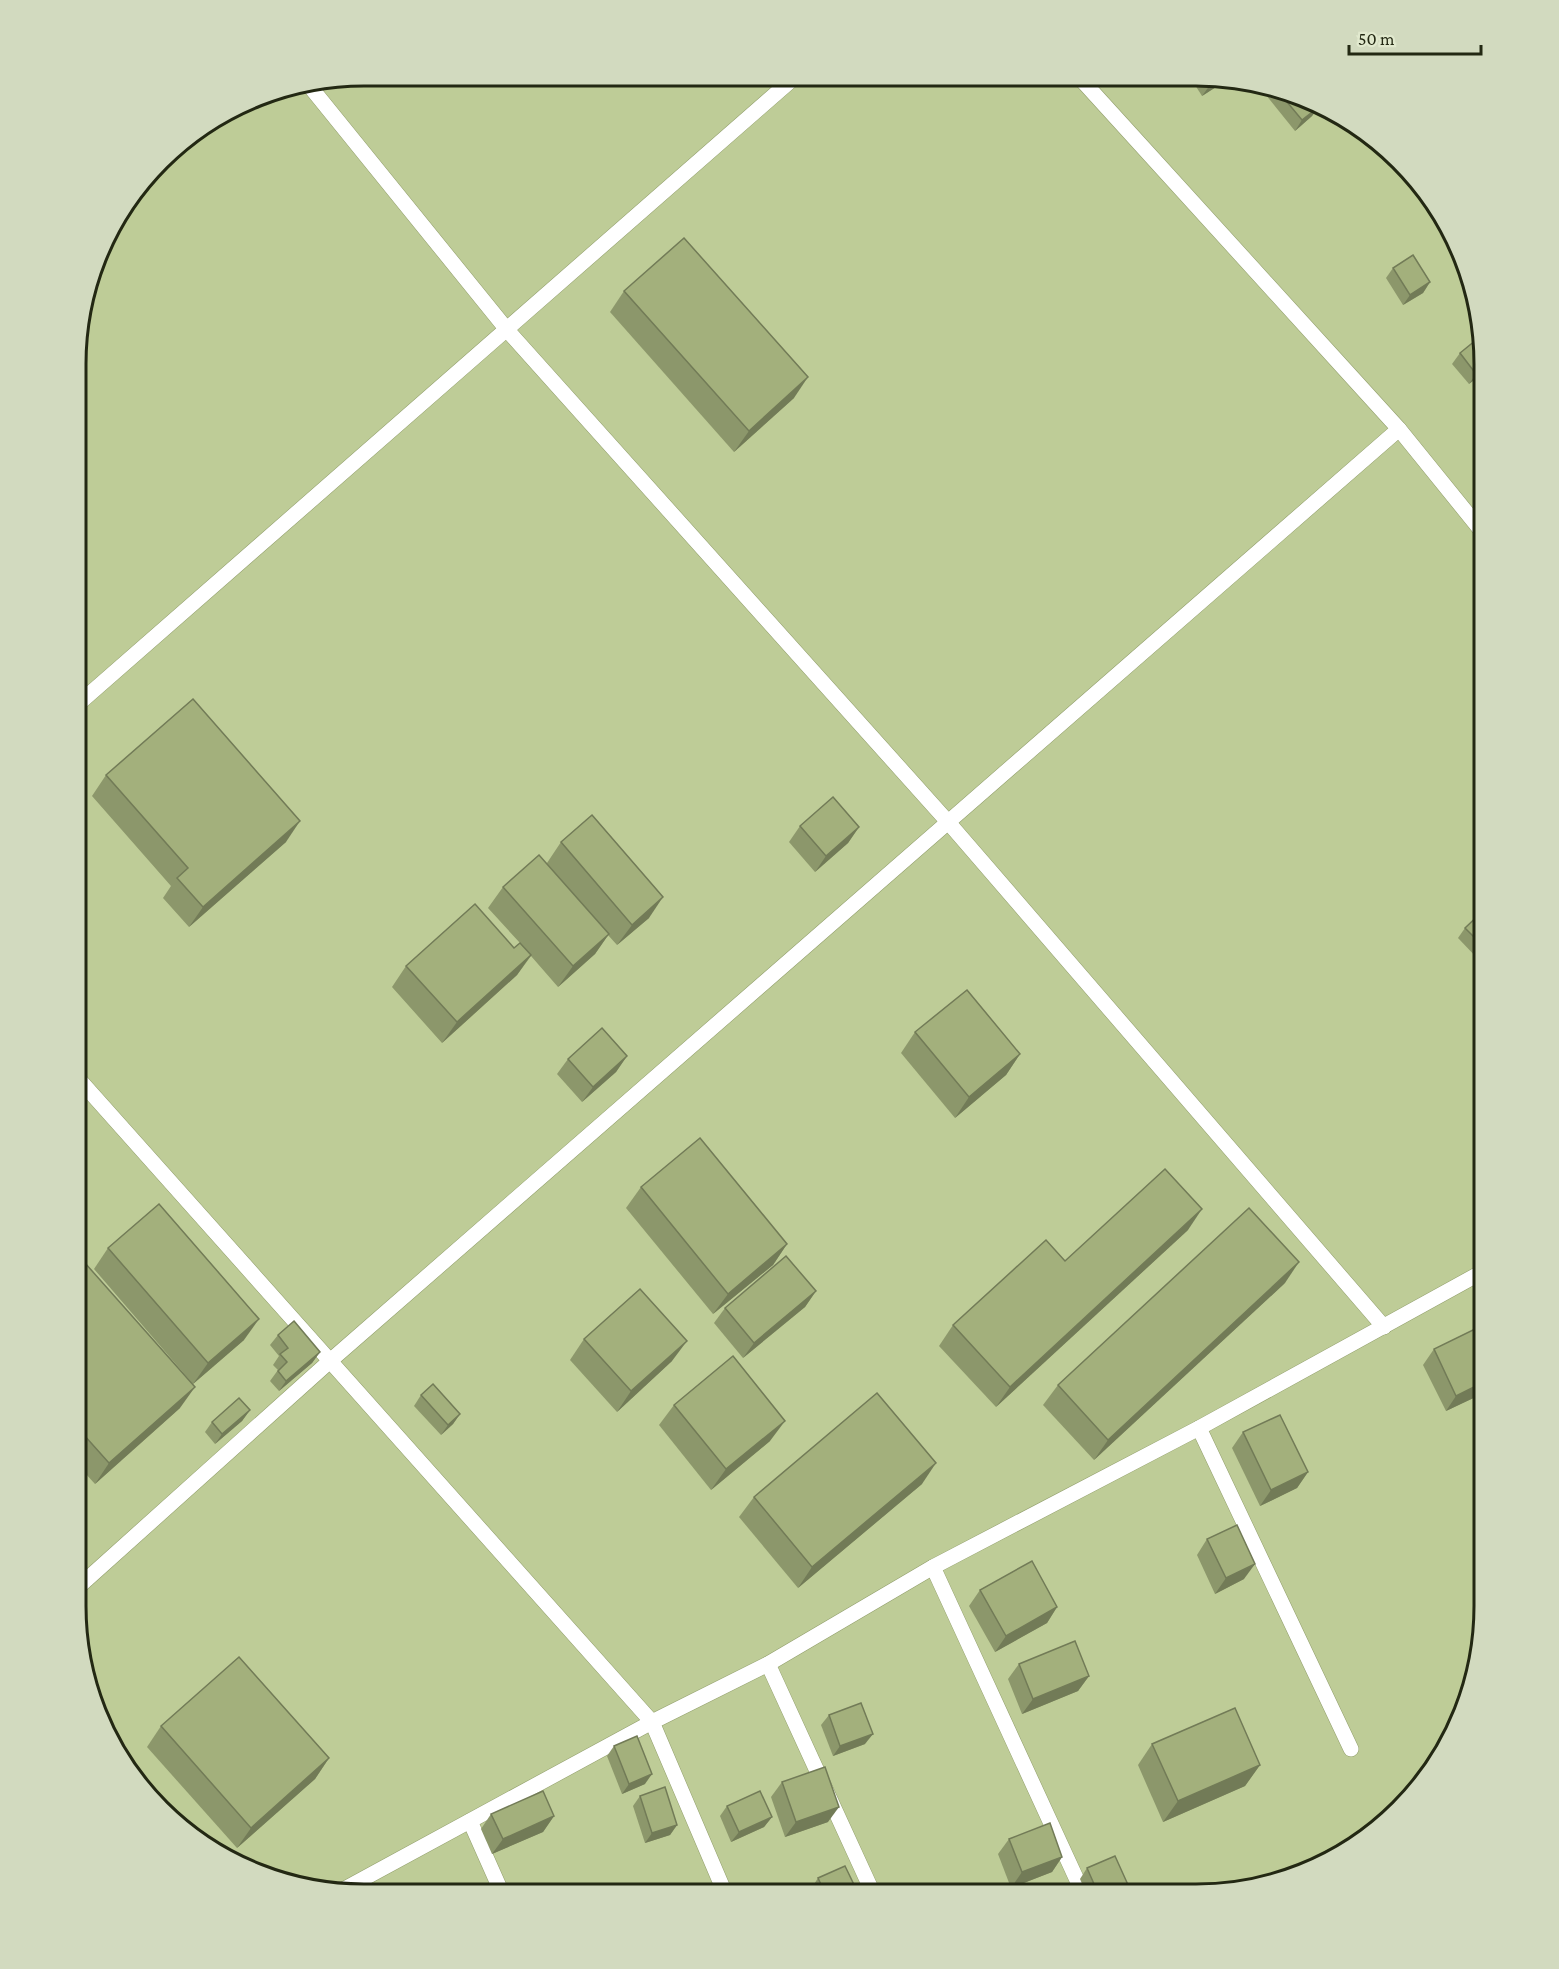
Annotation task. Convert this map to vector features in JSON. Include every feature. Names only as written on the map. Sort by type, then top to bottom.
[{"type":"street","points":[[86,697],[508,331],[784,86]]},
{"type":"street","points":[[1087,86],[1399,429],[1474,522]]},
{"type":"street","points":[[313,90],[508,331],[948,822],[1384,1327]]},
{"type":"street","points":[[86,1580],[330,1361],[1399,429]]},
{"type":"street","points":[[86,1087],[652,1722],[721,1884]]},
{"type":"street","points":[[355,1884],[652,1722],[768,1664],[933,1567],[1199,1428],[1474,1277]]},
{"type":"street","points":[[1199,1428],[1351,1749]]},
{"type":"street","points":[[933,1567],[1079,1884]]},
{"type":"street","points":[[768,1664],[869,1884]]},
{"type":"street","points":[[470,1821],[498,1884]]},
{"type":"building","points":[[1286,100],[1313,111],[1302,120]]},
{"type":"building","points":[[684,238],[808,377],[749,431],[624,291]]},
{"type":"building","points":[[1413,255],[1430,282],[1410,295],[1393,268]]},
{"type":"building","points":[[1473,343],[1474,371],[1460,353]]},
{"type":"building","points":[[193,699],[300,821],[203,907],[177,878],[188,868],[106,775]]},
{"type":"building","points":[[833,797],[859,827],[826,856],[800,826]]},
{"type":"building","points":[[592,815],[663,897],[632,925],[561,842]]},
{"type":"building","points":[[539,855],[609,934],[573,966],[503,887]]},
{"type":"building","points":[[475,904],[514,948],[520,943],[531,955],[457,1022],[406,966]]},
{"type":"building","points":[[1474,919],[1474,937],[1465,928]]},
{"type":"building","points":[[967,990],[1020,1054],[969,1097],[915,1032]]},
{"type":"building","points":[[602,1028],[627,1056],[593,1087],[568,1059]]},
{"type":"building","points":[[700,1138],[787,1244],[728,1294],[641,1187]]},
{"type":"building","points":[[1165,1169],[1202,1209],[1010,1387],[953,1325],[1046,1240],[1065,1261]]},
{"type":"building","points":[[159,1204],[259,1319],[208,1363],[108,1248]]},
{"type":"building","points":[[1249,1208],[1299,1262],[1108,1440],[1058,1385]]},
{"type":"building","points":[[786,1256],[816,1291],[754,1343],[725,1308]]},
{"type":"building","points":[[86,1264],[195,1387],[109,1463],[86,1437]]},
{"type":"building","points":[[640,1289],[687,1341],[631,1391],[584,1339]]},
{"type":"building","points":[[294,1321],[320,1352],[286,1381],[278,1371],[287,1362],[280,1354],[288,1348],[278,1335]]},
{"type":"building","points":[[1474,1329],[1474,1387],[1456,1396],[1434,1349]]},
{"type":"building","points":[[733,1356],[785,1421],[726,1469],[674,1405]]},
{"type":"building","points":[[433,1384],[460,1414],[448,1425],[421,1395]]},
{"type":"building","points":[[877,1393],[936,1463],[812,1567],[754,1497]]},
{"type":"building","points":[[239,1398],[250,1410],[222,1434],[212,1422]]},
{"type":"building","points":[[1280,1415],[1308,1472],[1271,1490],[1243,1432]]},
{"type":"building","points":[[1237,1525],[1255,1564],[1226,1578],[1207,1539]]},
{"type":"building","points":[[1032,1561],[1057,1607],[1006,1636],[980,1590]]},
{"type":"building","points":[[1075,1641],[1089,1676],[1033,1699],[1019,1664]]},
{"type":"building","points":[[239,1657],[329,1758],[251,1828],[161,1726]]},
{"type":"building","points":[[861,1703],[873,1734],[840,1746],[829,1715]]},
{"type":"building","points":[[1235,1708],[1260,1765],[1178,1801],[1152,1744]]},
{"type":"building","points":[[637,1736],[652,1774],[629,1784],[614,1746]]},
{"type":"building","points":[[825,1767],[839,1807],[796,1822],[782,1782]]},
{"type":"building","points":[[665,1787],[677,1825],[652,1833],[640,1796]]},
{"type":"building","points":[[543,1791],[554,1816],[503,1839],[491,1814]]},
{"type":"building","points":[[760,1791],[772,1817],[739,1832],[727,1806]]},
{"type":"building","points":[[1050,1823],[1062,1857],[1022,1872],[1009,1839]]},
{"type":"building","points":[[1115,1856],[1128,1884],[1094,1884],[1087,1868]]},
{"type":"building","points":[[845,1866],[854,1884],[821,1884],[818,1878]]}]
